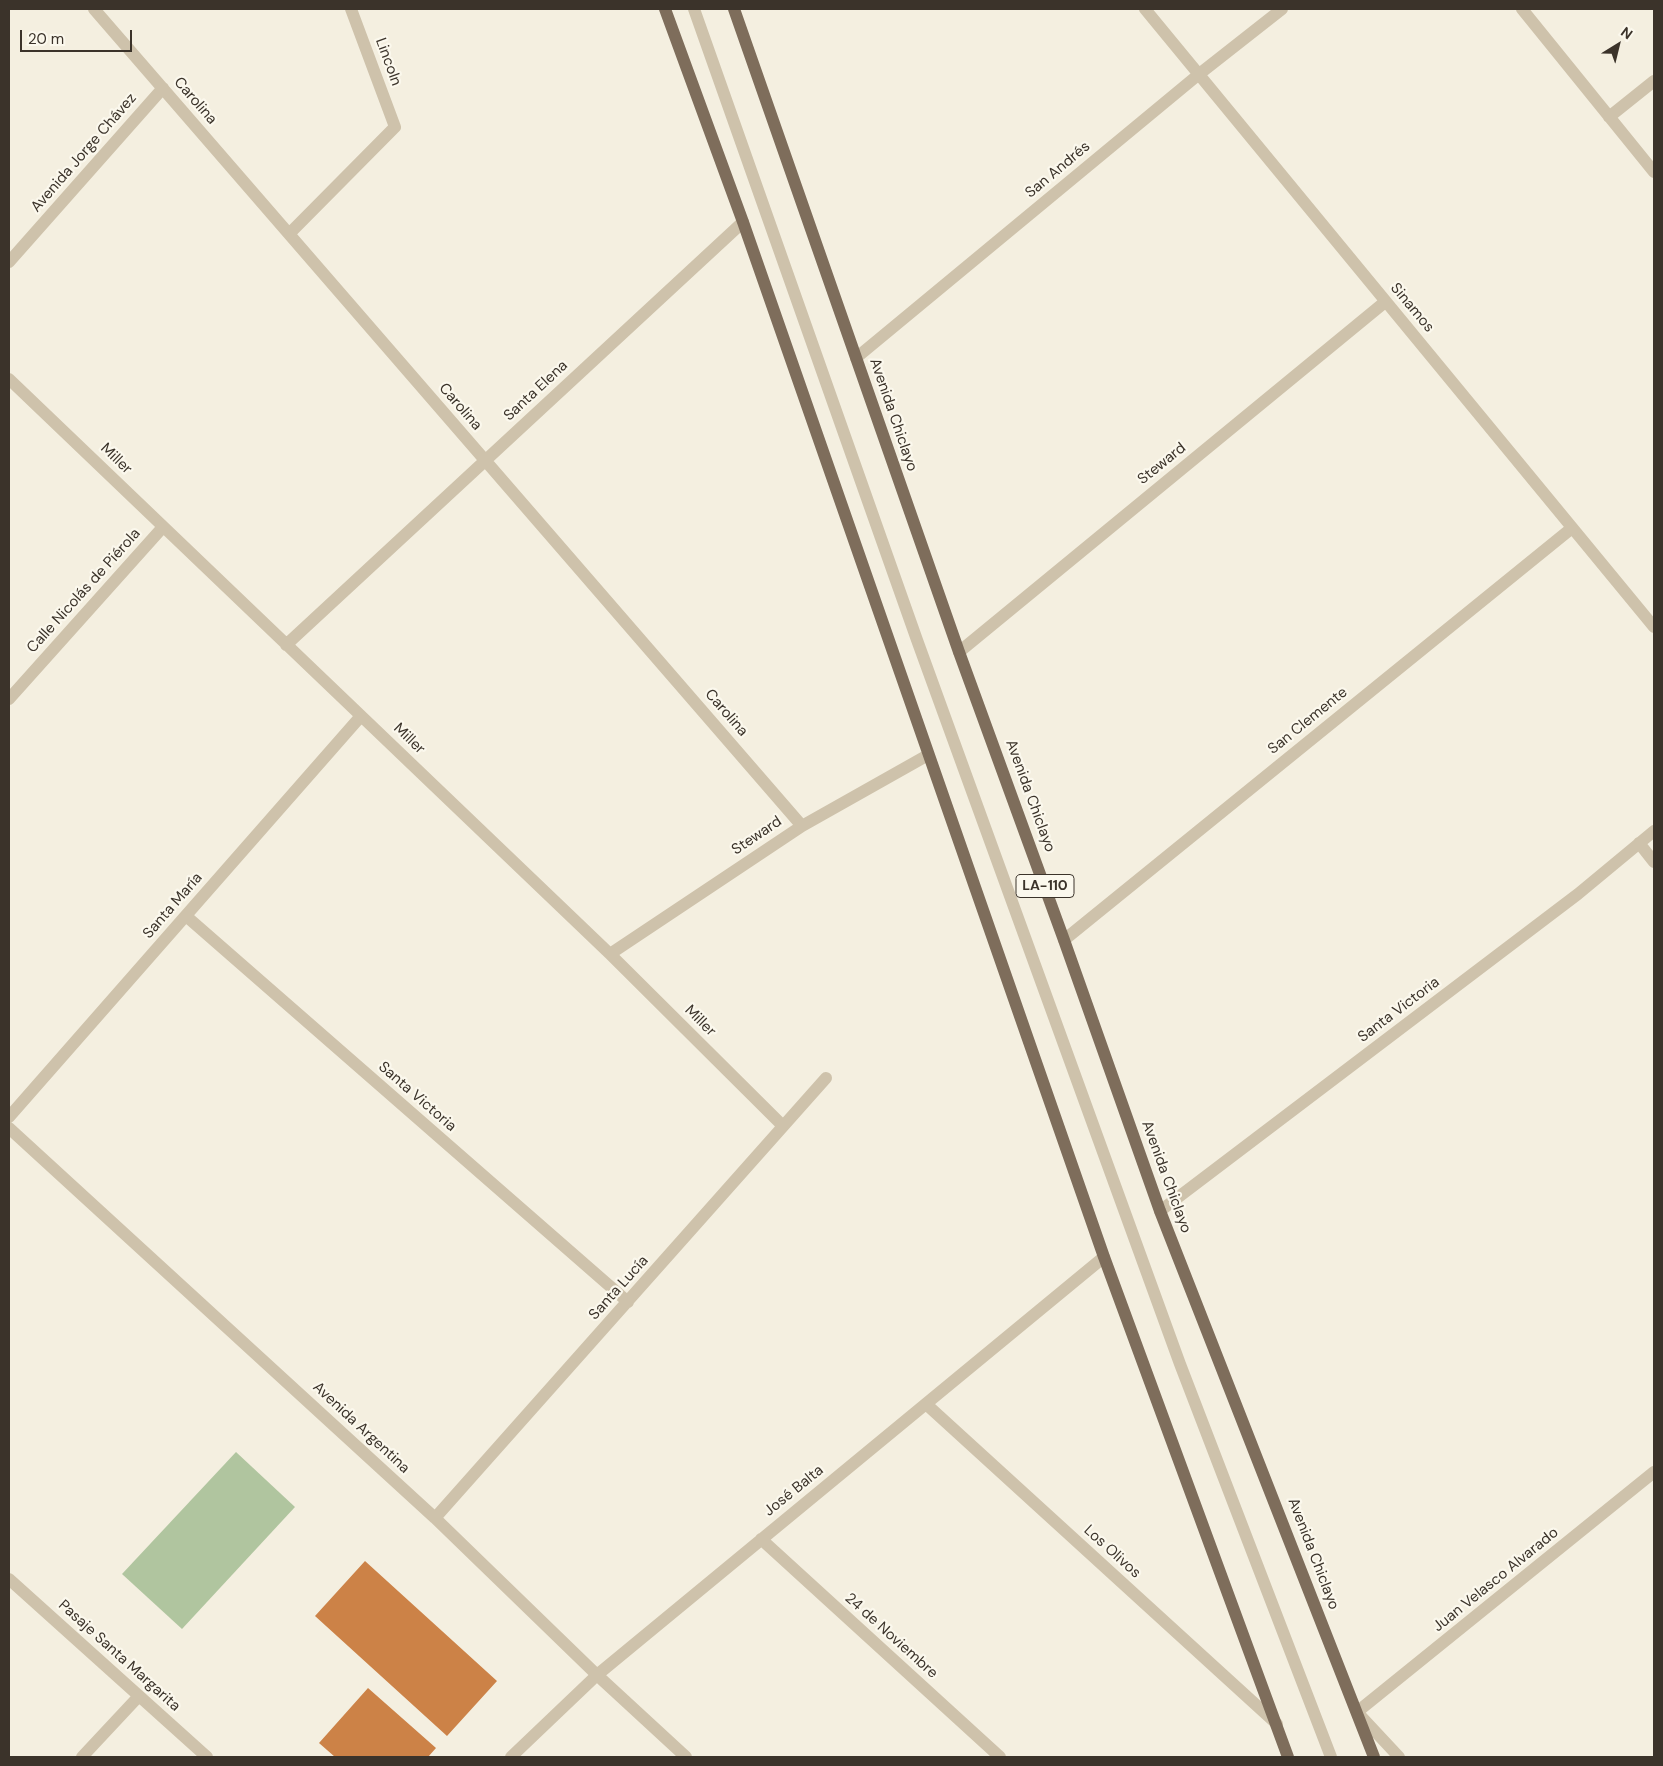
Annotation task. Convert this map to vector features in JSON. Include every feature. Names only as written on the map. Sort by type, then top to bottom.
[{"type":"main road","points":[[664,9],[742,222],[1104,1257],[1288,1757]]},
{"type":"main road","name":"Avenida Chiclayo","points":[[734,9],[959,652],[1160,1211],[1374,1757]]},
{"type":"street","name":"Carolina","points":[[94,9],[802,826]]},
{"type":"street","name":"Lincoln","points":[[289,234],[395,126],[351,9]]},
{"type":"street","points":[[694,9],[917,640],[1180,1364],[1331,1757]]},
{"type":"street","name":"Sinamos","points":[[1145,9],[1654,627]]},
{"type":"street","name":"San Andrés","points":[[856,358],[1198,75],[1282,9]]},
{"type":"street","points":[[1522,9],[1654,172]]},
{"type":"street","points":[[1609,117],[1654,81]]},
{"type":"street","name":"Avenida Jorge Chávez","points":[[9,262],[163,88]]},
{"type":"street","name":"Santa Elena","points":[[286,645],[742,222]]},
{"type":"street","name":"Steward","points":[[959,652],[1385,302]]},
{"type":"street","name":"Miller","points":[[9,379],[610,954],[783,1126]]},
{"type":"street","name":"Calle Nicolás de Piérola","points":[[9,699],[163,527]]},
{"type":"street","name":"San Clemente","points":[[1064,940],[1572,528]]},
{"type":"street","name":"Santa María","points":[[9,1118],[361,716]]},
{"type":"street","name":"Steward","points":[[610,954],[802,826],[928,755]]},
{"type":"street","name":"Santa Victoria","points":[[1160,1211],[1578,894],[1654,831]]},
{"type":"street","points":[[1639,844],[1654,862]]},
{"type":"street","name":"Santa Victoria","points":[[186,916],[628,1302]]},
{"type":"street","name":"Santa Lucía","points":[[435,1518],[826,1078]]},
{"type":"street","name":"Avenida Argentina","points":[[9,1128],[435,1518],[686,1757]]},
{"type":"street","name":"José Balta","points":[[511,1757],[597,1674],[1104,1257]]},
{"type":"street","name":"Los Olivos","points":[[926,1404],[1277,1724]]},
{"type":"street","name":"Juan Velasco Alvarado","points":[[1357,1712],[1654,1472]]},
{"type":"street","name":"24 de Noviembre","points":[[761,1539],[1000,1757]]},
{"type":"street","name":"Pasaje Santa Margarita","points":[[9,1579],[207,1757]]},
{"type":"street","points":[[82,1757],[139,1696]]},
{"type":"street","points":[[1357,1712],[1399,1757]]},
{"type":"green space","points":[[236,1452],[295,1507],[182,1629],[122,1574]]},
{"type":"building","points":[[365,1561],[497,1681],[447,1736],[315,1616]]},
{"type":"building","points":[[368,1688],[436,1748],[428,1757],[335,1757],[319,1743]]}]
